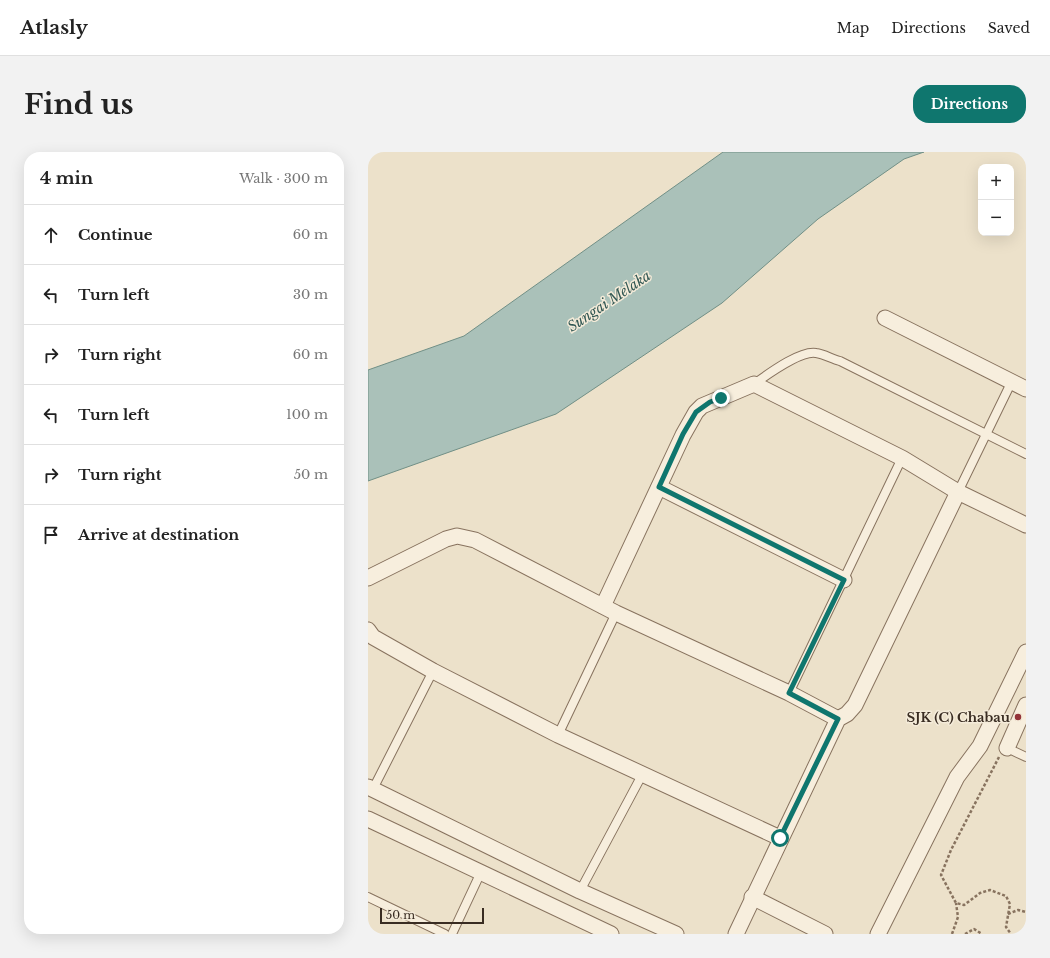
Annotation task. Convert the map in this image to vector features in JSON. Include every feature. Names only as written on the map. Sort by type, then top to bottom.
[{"type":"street","points":[[885,318],[1011,383],[1026,389]]},
{"type":"street","points":[[602,606],[683,434],[696,412],[710,402],[754,384],[902,458],[958,492],[1026,525]]},
{"type":"street","points":[[659,487],[844,580]]},
{"type":"street","points":[[736,934],[752,897],[838,719],[847,714],[855,705],[958,492]]},
{"type":"street","points":[[368,578],[446,539],[457,536],[467,537],[616,613],[789,693],[838,719]]},
{"type":"street","points":[[368,630],[373,638],[433,671],[558,735],[780,838]]},
{"type":"street","points":[[878,934],[957,777],[980,746],[1026,652]]},
{"type":"street","points":[[1007,748],[1026,705]]},
{"type":"street","points":[[370,788],[580,891],[676,934]]},
{"type":"street","points":[[368,819],[611,934]]},
{"type":"street","points":[[752,897],[825,934]]},
{"type":"lane","points":[[754,384],[791,360],[803,354],[814,352],[840,361],[1026,454]]},
{"type":"lane","points":[[958,492],[1011,383]]},
{"type":"lane","points":[[789,693],[902,458]]},
{"type":"lane","points":[[558,735],[616,613]]},
{"type":"lane","points":[[370,788],[433,671]]},
{"type":"lane","points":[[1007,748],[1026,757]]},
{"type":"lane","points":[[580,891],[642,775]]},
{"type":"lane","points":[[452,934],[481,872]]},
{"type":"lane","points":[[368,897],[445,934]]},
{"type":"path","points":[[952,934],[958,918],[956,903],[940,875],[951,850],[999,758],[1007,748]]},
{"type":"path","points":[[956,903],[964,904],[980,893],[990,890],[1006,896],[1010,904],[1007,914],[1006,927],[1011,934]]},
{"type":"path","points":[[1007,914],[1018,910],[1026,912]]},
{"type":"path","points":[[964,934],[974,929],[982,934]]},
{"type":"water","name":"Sungai Melaka","points":[[723,152],[924,152],[904,159],[818,219],[722,303],[556,414],[368,481],[368,370],[464,336]]},
{"type":"place","name":"SJK (C) Chabau","points":[[1018,717]]},
{"type":"route","points":[[721,398],[702,406],[689,422],[659,487],[844,580],[789,693],[838,719],[780,838]]}]
